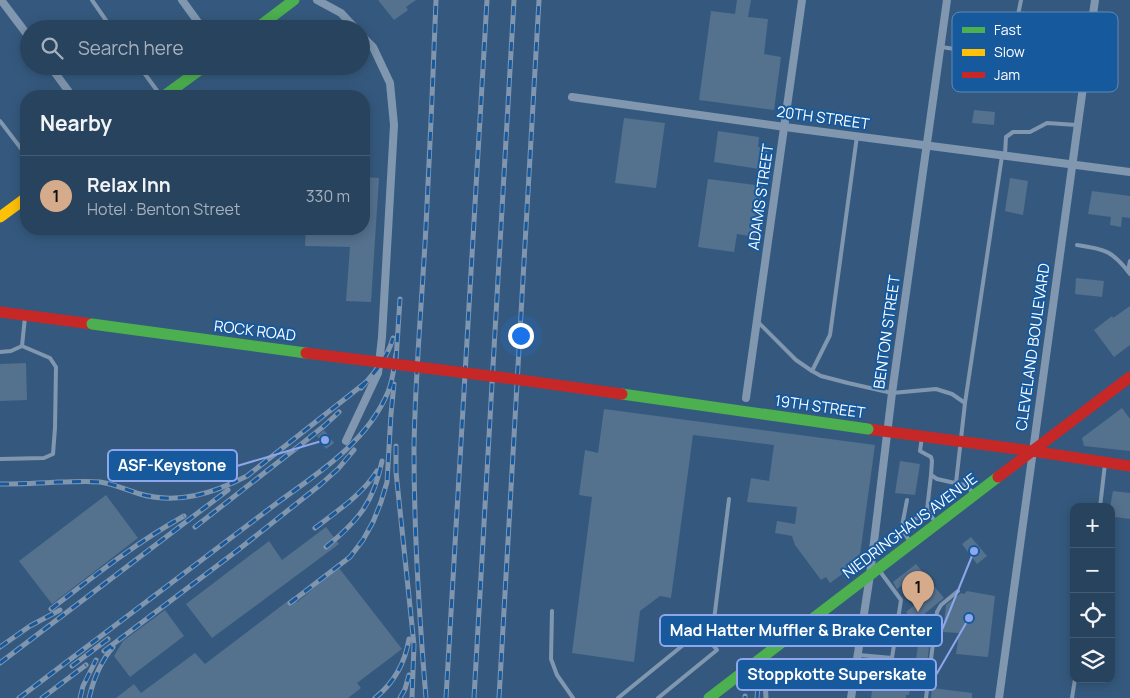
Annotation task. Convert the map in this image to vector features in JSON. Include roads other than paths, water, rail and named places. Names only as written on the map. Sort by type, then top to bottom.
[{"type":"main road","points":[[268,20],[294,0]]},
{"type":"main road","points":[[171,90],[192,75]]},
{"type":"main road","points":[[0,217],[20,202]]},
{"type":"main road","name":"ROCK ROAD","points":[[0,312],[506,378]]},
{"type":"main road","name":"NIEDRINGHAUS AVENUE","points":[[709,698],[1130,377]]},
{"type":"main road","name":"19TH STREET","points":[[506,378],[1130,466]]},
{"type":"street","points":[[1,0],[20,26]]},
{"type":"street","points":[[182,0],[196,20]]},
{"type":"street","points":[[318,0],[341,13],[348,20]]},
{"type":"street","name":"ADAMS STREET","points":[[746,398],[802,0]]},
{"type":"street","name":"BENTON STREET","points":[[851,698],[874,572],[892,393],[947,0]]},
{"type":"street","points":[[346,441],[378,373],[382,337],[394,125],[390,83],[370,44]]},
{"type":"street","points":[[57,75],[68,90]]},
{"type":"street","name":"CLEVELAND BOULEVARD","points":[[999,698],[1082,92]]},
{"type":"street","name":"20TH STREET","points":[[572,97],[1130,172]]},
{"type":"lane","points":[[92,0],[106,20]]},
{"type":"lane","points":[[941,47],[952,49]]},
{"type":"lane","points":[[146,75],[157,90]]},
{"type":"lane","points":[[0,121],[20,148]]},
{"type":"lane","points":[[956,483],[965,403],[1006,137],[1013,132],[1030,132],[1047,123],[1077,125]]},
{"type":"lane","points":[[812,371],[830,335],[857,136]]},
{"type":"lane","points":[[1077,245],[1104,250],[1112,254],[1129,273]]},
{"type":"lane","points":[[1129,273],[1130,261]]},
{"type":"lane","points":[[22,346],[25,315]]},
{"type":"lane","points":[[758,321],[796,360],[812,371],[832,380],[892,393],[936,389],[952,394],[965,403]]},
{"type":"lane","points":[[0,352],[11,351],[22,346],[50,358],[56,367],[53,454],[44,458],[0,459]]},
{"type":"lane","points":[[902,526],[921,516],[927,510],[932,461],[931,457],[920,451],[922,437]]},
{"type":"lane","points":[[1100,503],[1105,462]]},
{"type":"lane","points":[[930,475],[937,479],[964,485],[976,494]]},
{"type":"lane","points":[[618,698],[714,620],[728,499]]},
{"type":"lane","points":[[906,500],[902,526],[911,544]]},
{"type":"lane","points":[[927,510],[937,524]]},
{"type":"lane","points":[[858,655],[892,658],[901,600],[874,572]]},
{"type":"lane","points":[[926,698],[937,612],[941,605],[958,590]]},
{"type":"lane","points":[[552,611],[551,659],[557,675],[573,698]]},
{"type":"lane","points":[[658,698],[717,650],[702,631]]},
{"type":"lane","points":[[1072,698],[1074,683]]},
{"type":"railway","points":[[426,698],[417,574],[414,449],[436,0]]},
{"type":"railway","points":[[446,698],[487,0]]},
{"type":"railway","points":[[474,698],[514,0]]},
{"type":"railway","points":[[499,698],[539,0]]},
{"type":"railway","points":[[396,360],[400,299]]},
{"type":"railway","points":[[361,388],[384,359],[393,338]]},
{"type":"railway","points":[[19,698],[328,466],[356,440],[369,425],[379,409],[390,387],[396,354]]},
{"type":"railway","points":[[0,484],[100,482],[154,497],[182,498],[195,496],[222,488],[247,476],[365,383]]},
{"type":"railway","points":[[290,603],[350,557],[363,540],[373,522],[387,482],[394,384]]},
{"type":"railway","points":[[195,527],[304,442],[339,412]]},
{"type":"railway","points":[[396,446],[396,472],[414,645],[412,698]]},
{"type":"railway","points":[[104,651],[238,550],[320,485],[338,469],[354,450]]},
{"type":"railway","points":[[326,547],[363,510],[374,488],[382,461]]},
{"type":"railway","points":[[315,528],[357,495],[377,471]]},
{"type":"railway","points":[[0,663],[228,490]]},
{"type":"railway","points":[[51,609],[133,548],[184,516]]},
{"type":"railway","points":[[0,647],[30,626],[60,610]]},
{"type":"railway","points":[[72,666],[108,639]]},
{"type":"railway","points":[[375,698],[388,686],[398,672],[405,656],[409,639]]},
{"type":"railway","points":[[89,698],[98,671],[113,647]]},
{"type":"railway","points":[[80,698],[83,686],[96,660]]},
{"type":"railway","points":[[42,698],[86,665]]},
{"type":"railway","points":[[400,698],[409,675]]},
{"type":"railway","points":[[765,681],[766,698]]},
{"type":"railway","points":[[757,698],[758,687]]},
{"type":"place","name":"ASF-Keystone","points":[[325,440]]},
{"type":"place","name":"Mad Hatter Muffler & Brake Center","points":[[974,551]]},
{"type":"place","name":"Relax Inn","points":[[918,612]]},
{"type":"place","name":"Stoppkotte Superskate","points":[[969,618]]}]
